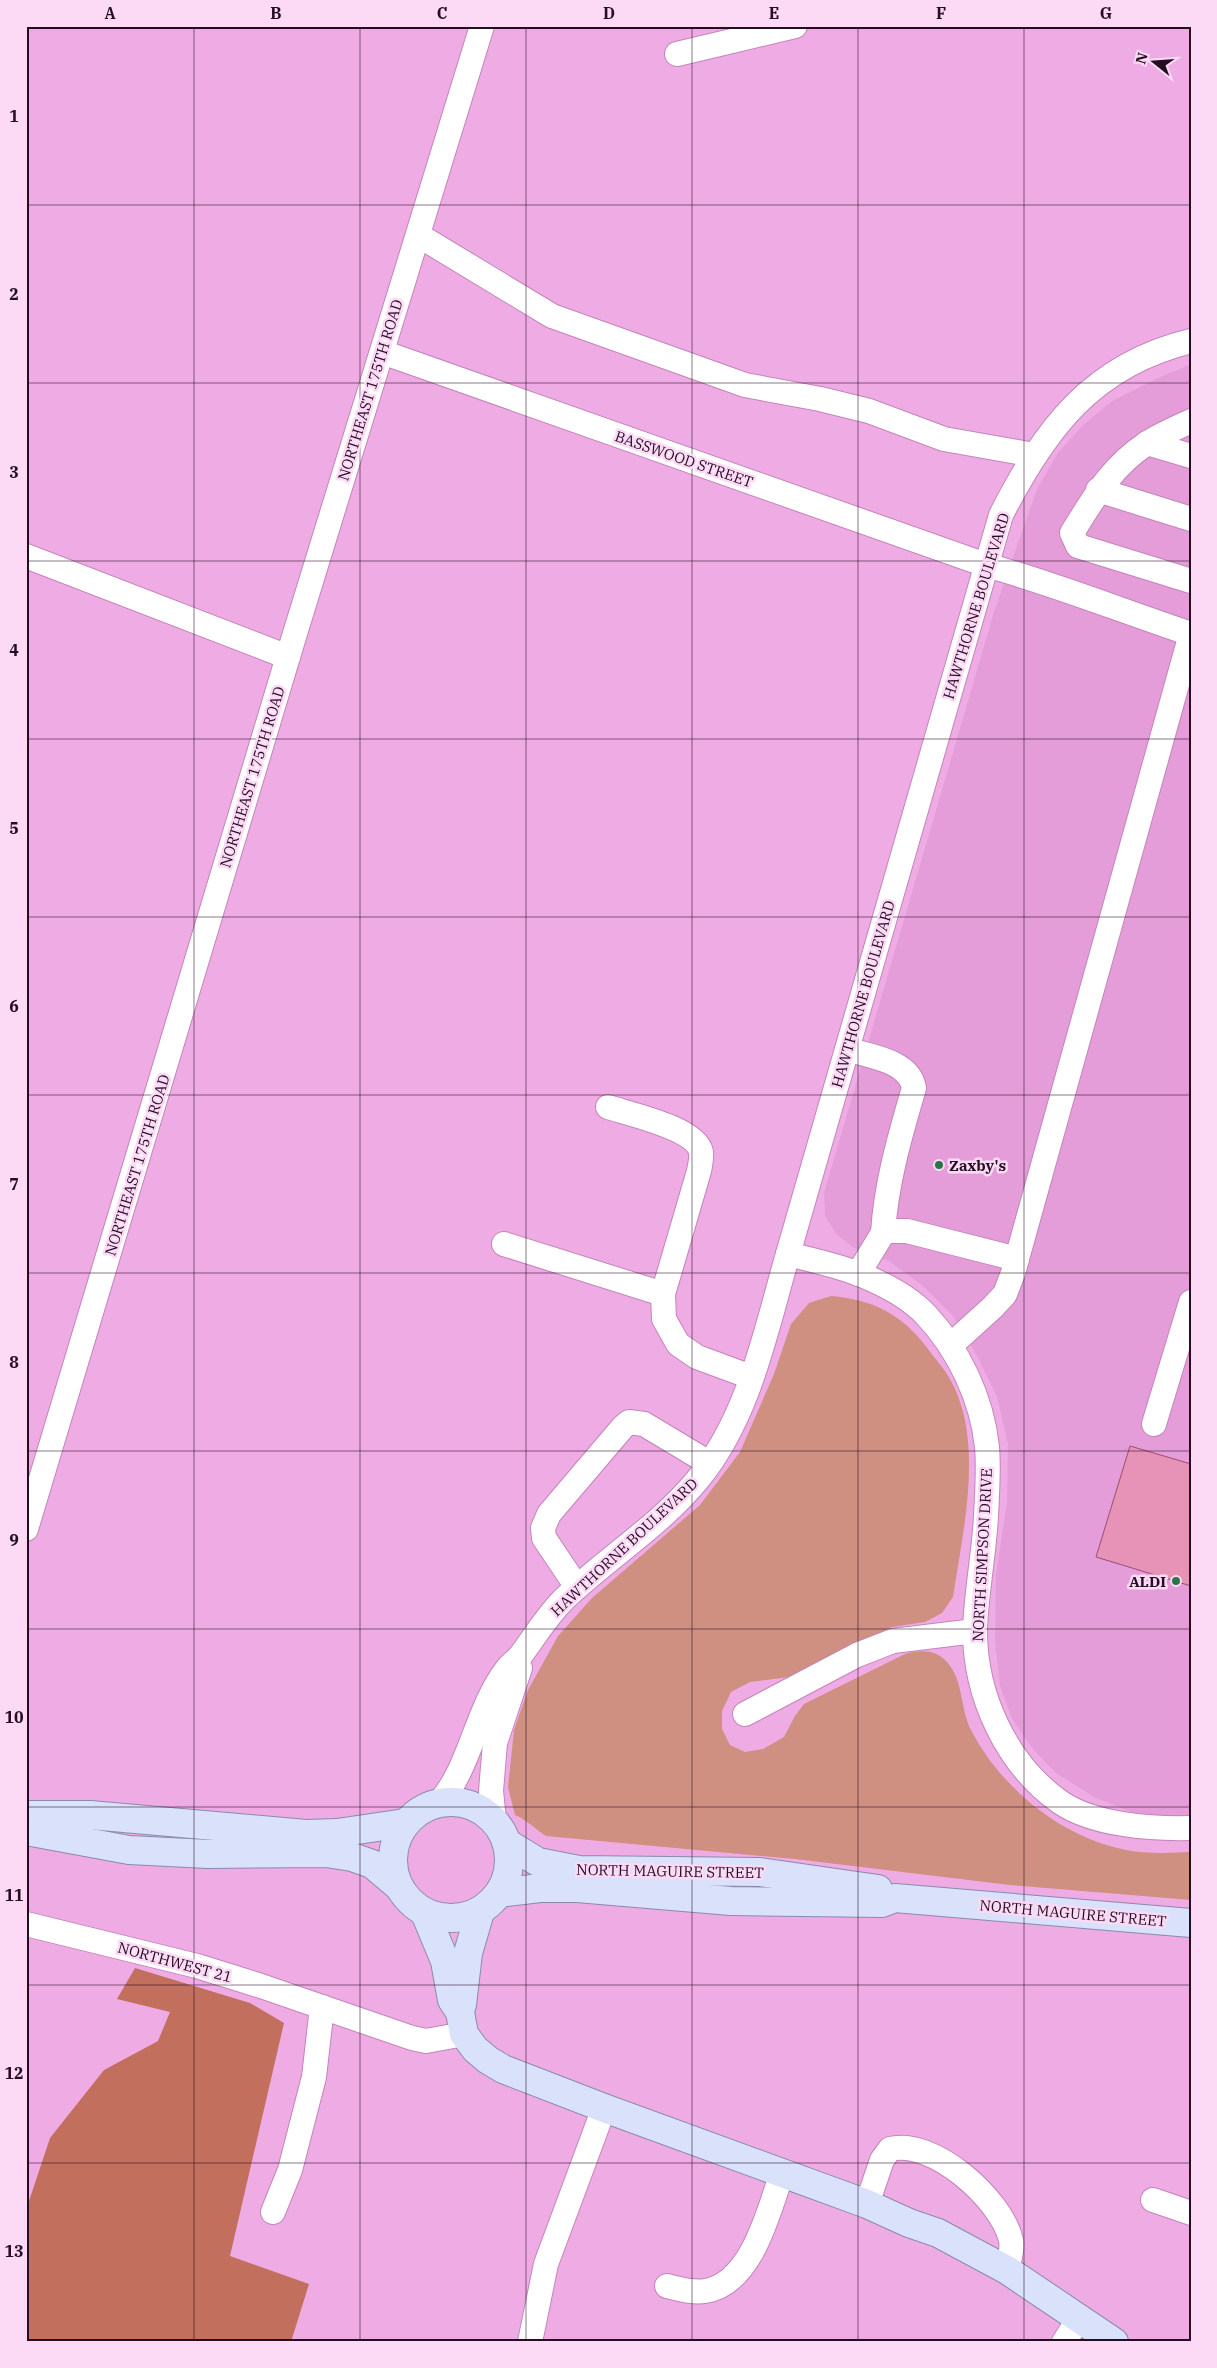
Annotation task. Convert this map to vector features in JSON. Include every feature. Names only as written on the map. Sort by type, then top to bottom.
[{"type":"main road","points":[[397,1884],[393,1860],[394,1846],[405,1823],[416,1814],[439,1803],[457,1803],[472,1806],[500,1832],[508,1867],[506,1880],[499,1893],[480,1912],[468,1953],[462,2023]]},
{"type":"main road","points":[[26,1814],[90,1815],[306,1834],[337,1833],[405,1823]]},
{"type":"main road","points":[[26,1831],[129,1850],[208,1854],[326,1853],[352,1857],[372,1864],[397,1884],[412,1905],[425,1913],[454,1917],[480,1912]]},
{"type":"main road","name":"NORTH MAGUIRE STREET","points":[[500,1832],[538,1862],[579,1870],[760,1872],[884,1890],[895,1898]]},
{"type":"main road","name":"NORTH MAGUIRE STREET","points":[[499,1893],[540,1888],[577,1888],[731,1901],[882,1903],[895,1898],[1191,1923]]},
{"type":"main road","points":[[425,1913],[445,1960],[452,2000],[474,2049],[503,2069],[867,2204],[909,2223],[938,2233],[1007,2270],[1080,2317],[1114,2342]]},
{"type":"street","name":"NORTHEAST 175TH ROAD","points":[[26,1529],[288,657],[482,26]]},
{"type":"street","points":[[677,54],[795,26]]},
{"type":"street","points":[[418,235],[552,316],[570,323],[745,385],[820,399],[869,411],[944,439],[1034,455]]},
{"type":"street","name":"HAWTHORNE BOULEVARD","points":[[439,1803],[454,1784],[477,1725],[495,1688],[537,1630],[577,1587],[669,1510],[700,1477],[729,1432],[752,1377],[1001,515],[1034,455],[1075,402],[1124,368],[1163,348],[1191,341]]},
{"type":"street","name":"BASSWOOD STREET","points":[[382,352],[986,565],[1040,580],[1191,634]]},
{"type":"street","points":[[1191,421],[1147,443],[1128,457],[1098,490],[1072,533],[1078,546],[1191,581]]},
{"type":"street","points":[[1147,443],[1191,456]]},
{"type":"street","points":[[1098,490],[1191,519]]},
{"type":"street","points":[[26,556],[288,657]]},
{"type":"street","points":[[950,1346],[1005,1294],[1017,1259],[1191,634]]},
{"type":"street","points":[[847,1049],[900,1066],[912,1078],[914,1088],[892,1165],[885,1202],[883,1233],[858,1274]]},
{"type":"street","points":[[608,1108],[679,1130],[693,1139],[701,1151],[699,1172],[664,1294],[664,1319],[678,1344],[697,1357],[752,1377]]},
{"type":"street","points":[[883,1233],[907,1231],[1017,1259]]},
{"type":"street","points":[[504,1244],[664,1294]]},
{"type":"street","name":"NORTH SIMPSON DRIVE","points":[[788,1254],[830,1264],[858,1274],[900,1295],[925,1314],[950,1346],[969,1380],[982,1415],[987,1448],[986,1519],[975,1631],[978,1664],[990,1710],[1003,1736],[1030,1775],[1060,1802],[1099,1818],[1153,1828],[1191,1828]]},
{"type":"street","points":[[1154,1424],[1191,1302]]},
{"type":"street","points":[[577,1587],[544,1538],[543,1528],[549,1514],[623,1427],[629,1422],[644,1424],[709,1463]]},
{"type":"street","points":[[745,1714],[857,1655],[893,1641],[975,1631]]},
{"type":"street","name":"HAWTHORNE BOULEVARD","points":[[500,1832],[491,1791],[495,1743],[510,1694],[520,1673],[520,1656]]},
{"type":"street","name":"NORTHWEST 21","points":[[26,1924],[198,1966],[419,2039],[443,2039],[462,2023]]},
{"type":"street","points":[[273,2212],[290,2170],[314,2077],[322,2007]]},
{"type":"street","points":[[530,2342],[546,2264],[604,2108]]},
{"type":"street","points":[[867,2204],[882,2160],[890,2149],[908,2148],[943,2161],[965,2175],[997,2209],[1011,2240],[1012,2253],[1007,2270]]},
{"type":"street","points":[[667,2286],[689,2291],[706,2291],[723,2285],[737,2272],[751,2254],[762,2232],[782,2173]]},
{"type":"street","points":[[1153,2200],[1191,2213]]},
{"type":"street","points":[[1064,2342],[1080,2317]]},
{"type":"shaded area","points":[[1191,364],[1191,1818],[1169,1819],[1131,1812],[1094,1797],[1056,1773],[1033,1749],[1012,1719],[1000,1686],[995,1642],[996,1575],[1007,1502],[1008,1444],[997,1397],[977,1356],[953,1316],[923,1286],[889,1261],[854,1248],[836,1234],[825,1216],[824,1193],[994,612],[1037,489],[1058,453],[1082,426],[1112,401]]},
{"type":"shaded area","points":[[831,1296],[874,1305],[897,1318],[908,1327],[945,1371],[961,1403],[967,1430],[968,1486],[966,1515],[953,1597],[942,1613],[925,1622],[892,1627],[790,1677],[750,1682],[731,1692],[722,1711],[722,1729],[730,1745],[745,1752],[763,1749],[784,1737],[804,1704],[905,1654],[922,1651],[933,1653],[947,1662],[952,1670],[959,1686],[971,1730],[999,1771],[1016,1790],[1056,1822],[1102,1843],[1126,1850],[1142,1852],[1191,1852],[1191,1900],[1010,1885],[795,1859],[546,1836],[515,1815],[508,1787],[514,1730],[528,1690],[558,1636],[592,1598],[700,1505],[740,1452],[774,1374],[791,1324],[809,1303]]},
{"type":"shaded area","points":[[135,1968],[250,2003],[284,2023],[230,2256],[309,2284],[291,2342],[26,2342],[26,2210],[50,2138],[104,2070],[158,2041],[170,2012],[117,1999]]},
{"type":"building","points":[[1130,1446],[1191,1464],[1191,1586],[1096,1557]]},
{"type":"place","name":"Zaxby's","points":[[939,1165]]},
{"type":"place","name":"ALDI","points":[[1176,1581]]}]
